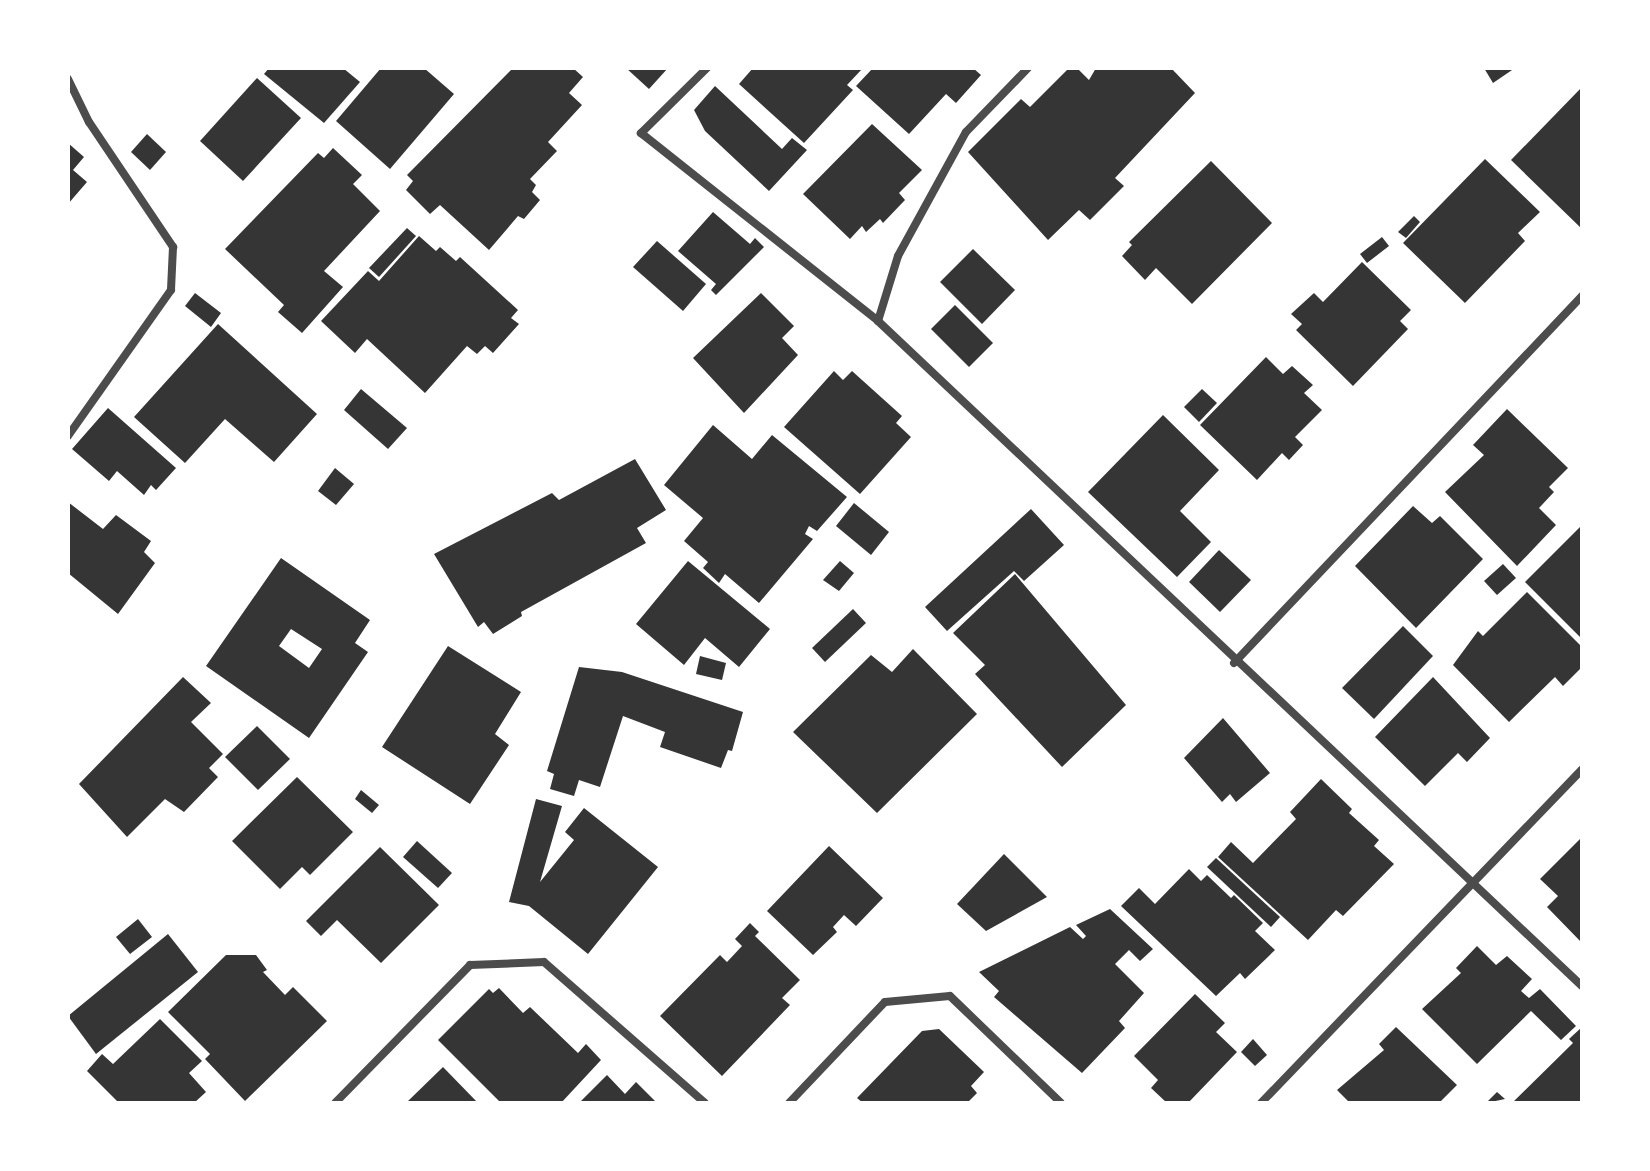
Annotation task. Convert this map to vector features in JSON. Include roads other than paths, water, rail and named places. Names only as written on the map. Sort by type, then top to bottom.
[{"type":"street","points":[[707,68],[641,133],[878,321],[1234,663],[1474,880],[1582,986]]},
{"type":"street","points":[[878,321],[898,256],[966,132],[1028,68]]},
{"type":"street","points":[[68,79],[89,122],[173,247],[171,290],[68,436]]},
{"type":"street","points":[[1234,663],[1582,296]]},
{"type":"street","points":[[1261,1103],[1582,770]]},
{"type":"street","points":[[335,1103],[470,965],[544,962],[705,1103]]},
{"type":"street","points":[[789,1103],[885,1002],[950,996],[1061,1103]]}]
